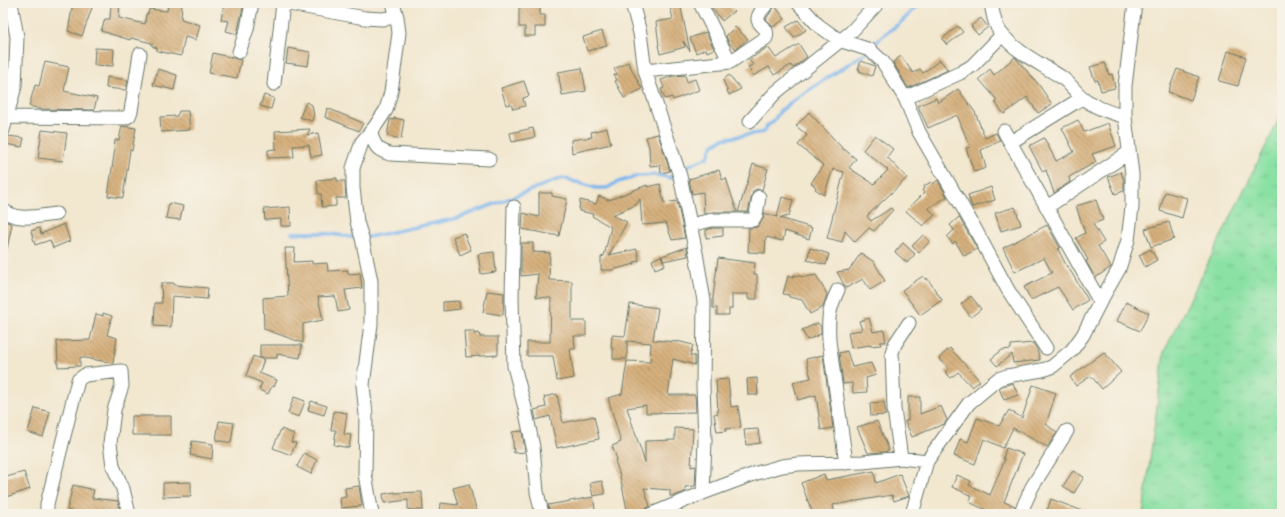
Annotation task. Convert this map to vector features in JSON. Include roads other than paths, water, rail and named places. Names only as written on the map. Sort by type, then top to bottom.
[{"type":"street","points":[[3,130],[15,86],[17,55],[17,37],[11,3]]},
{"type":"street","points":[[239,52],[247,29],[252,3]]},
{"type":"street","points":[[274,84],[284,3],[365,18],[382,19],[397,17]]},
{"type":"street","points":[[372,514],[365,474],[366,415],[363,385],[371,324],[371,281],[357,222],[353,188],[353,168],[362,142],[386,110],[391,92],[399,33],[393,3]]},
{"type":"street","points":[[632,3],[640,33],[645,71],[680,176],[704,301],[703,386],[705,440],[703,493]]},
{"type":"street","points":[[700,3],[730,62]]},
{"type":"street","points":[[645,71],[730,62],[766,38],[766,31],[758,20],[758,16],[768,3]]},
{"type":"street","points":[[798,3],[818,25],[839,40],[870,50],[883,62],[905,98],[919,132],[974,227],[1008,290],[1046,348]]},
{"type":"street","points":[[750,121],[775,93],[839,40],[851,32],[878,3]]},
{"type":"street","points":[[991,3],[995,21],[999,30],[1009,42],[1062,78],[1082,98],[1092,105],[1124,117]]},
{"type":"street","points":[[912,514],[928,461],[969,403],[991,383],[998,379],[1049,368],[1072,350],[1083,335],[1119,269],[1128,240],[1132,207],[1132,174],[1124,117],[1125,86],[1135,3]]},
{"type":"street","points":[[905,98],[972,66],[1002,35]]},
{"type":"street","points":[[7,117],[125,118],[129,116],[131,111],[140,54]]},
{"type":"street","points":[[1082,98],[1007,137],[1100,302]]},
{"type":"street","points":[[370,133],[375,145],[380,151],[390,154],[489,159]]},
{"type":"street","points":[[1047,207],[1128,153]]},
{"type":"street","points":[[690,224],[712,220],[753,220],[756,215],[759,197]]},
{"type":"street","points":[[514,207],[512,298],[514,366],[526,408],[533,447],[537,492],[542,514]]},
{"type":"street","points":[[3,210],[8,215],[23,218],[56,214]]},
{"type":"street","points":[[838,290],[830,306],[828,326],[846,463]]},
{"type":"street","points":[[901,458],[894,409],[892,352],[895,344],[909,323]]},
{"type":"street","points":[[47,514],[47,504],[78,380],[85,376],[121,371],[122,386],[114,410],[110,443],[113,466],[123,489],[129,514]]},
{"type":"street","points":[[1020,514],[1032,487],[1067,431]]},
{"type":"street","points":[[652,514],[757,473],[782,466],[798,464],[846,463],[901,458],[928,461]]},
{"type":"waterway","points":[[872,48],[881,37],[900,23],[921,3]]},
{"type":"waterway","points":[[682,173],[685,167],[708,157],[712,146],[722,139],[764,132],[767,126],[773,122],[780,111],[798,97],[867,52]]},
{"type":"waterway","points":[[364,238],[458,218],[562,178],[596,188],[607,188],[618,182],[638,176],[657,175],[672,178],[678,177]]},
{"type":"waterway","points":[[292,233],[323,233],[358,238]]}]
